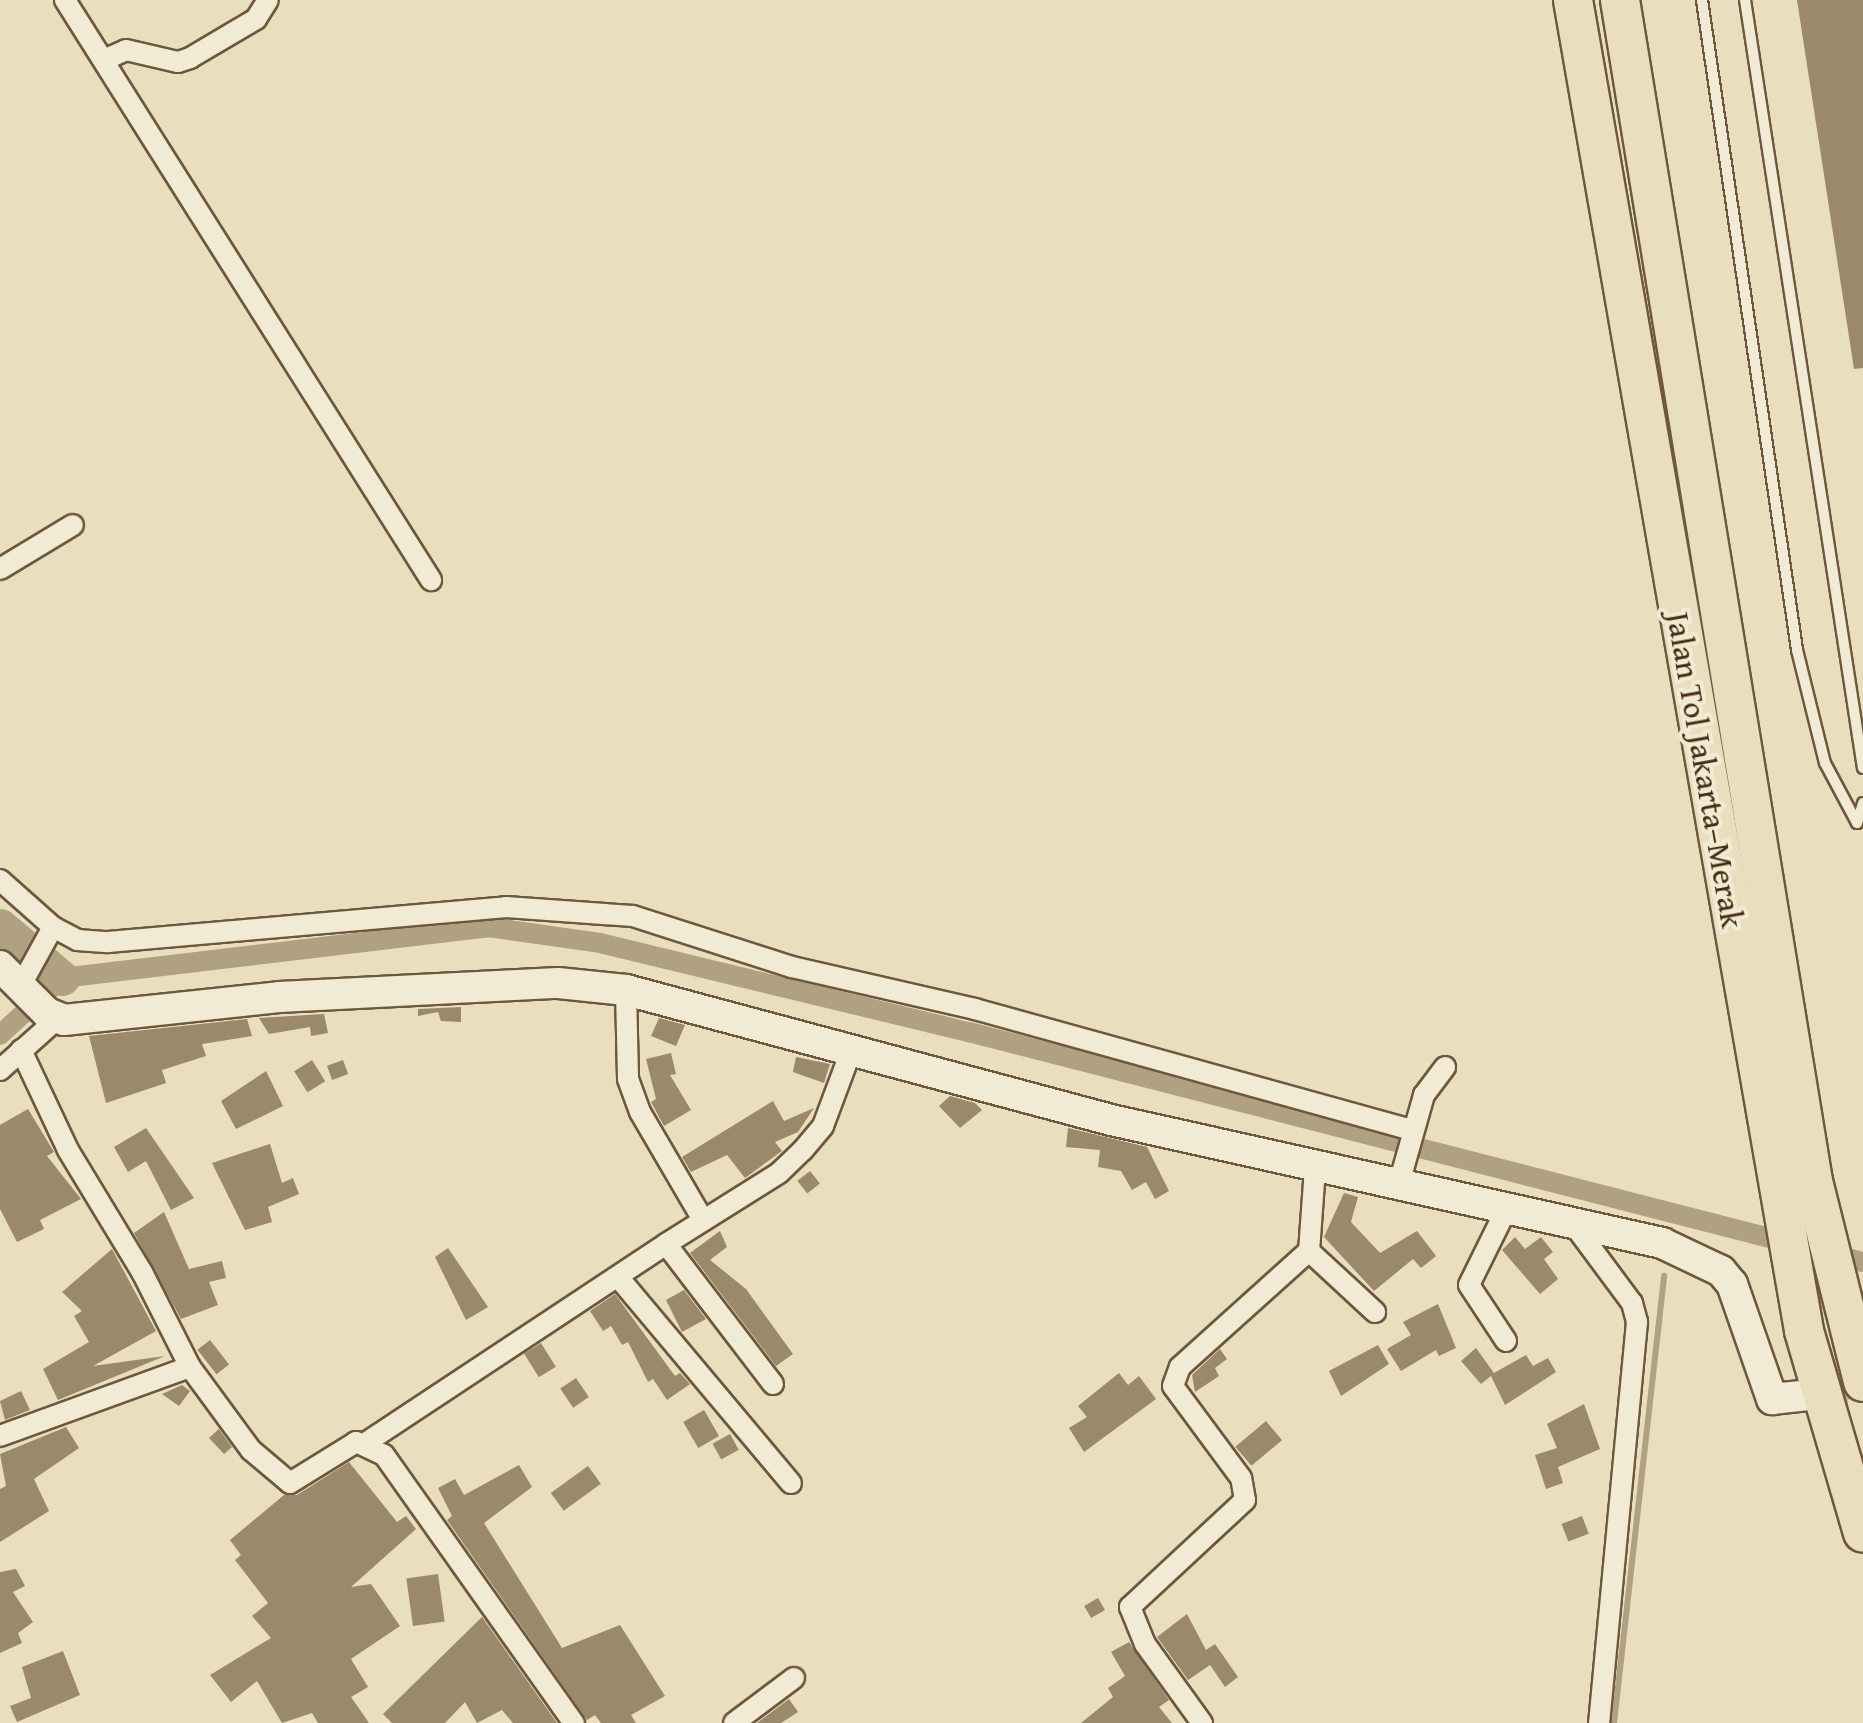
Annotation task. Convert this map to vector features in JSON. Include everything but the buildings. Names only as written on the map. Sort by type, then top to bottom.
[{"type":"highway","name":"Jalan Tol Jakarta–Merak","points":[[1573,0],[1794,1180],[1863,1382]]},
{"type":"highway","name":"Jalan Tol Jakarta–Merak","points":[[1620,0],[1794,1180],[1804,1331],[1863,1533]]},
{"type":"street","points":[[66,0],[431,580]]},
{"type":"street","points":[[104,60],[126,50],[178,62],[190,58],[256,20],[268,0]]},
{"type":"street","points":[[0,569],[73,525]]},
{"type":"street","points":[[0,880],[50,934],[108,942],[506,907],[633,916],[792,966],[975,1009],[1411,1134]]},
{"type":"street","points":[[50,934],[24,991],[22,1050],[68,1150],[142,1272],[190,1368],[280,1480],[290,1484],[338,1449],[366,1442],[803,1150],[822,1126],[851,1051]]},
{"type":"street","points":[[24,991],[458,988],[558,983],[626,990],[1314,1168],[1400,1181],[1505,1212],[1662,1243],[1721,1271],[1740,1300],[1768,1395],[1777,1402],[1819,1394]]},
{"type":"street","points":[[626,990],[628,1079],[640,1112],[703,1220]]},
{"type":"street","points":[[0,1070],[22,1050]]},
{"type":"street","points":[[1400,1181],[1411,1134],[1430,1083],[1445,1067]]},
{"type":"street","points":[[1202,1723],[1145,1644],[1130,1608],[1245,1500],[1241,1478],[1173,1386],[1180,1367],[1309,1251],[1314,1168]]},
{"type":"street","points":[[1505,1212],[1469,1285],[1506,1341]]},
{"type":"street","points":[[1577,1229],[1632,1304],[1637,1322],[1599,1723]]},
{"type":"street","points":[[666,1244],[773,1384]]},
{"type":"street","points":[[1309,1251],[1375,1312]]},
{"type":"street","points":[[618,1277],[791,1483]]},
{"type":"street","points":[[0,1436],[190,1368]]},
{"type":"street","points":[[366,1442],[418,1496],[574,1723]]},
{"type":"street","points":[[734,1723],[794,1678]]},
{"type":"lane","points":[[1702,0],[1796,650],[1825,762],[1860,824]]},
{"type":"lane","points":[[1745,0],[1863,768]]},
{"type":"lane","points":[[1860,824],[1863,804]]},
{"type":"waterway","points":[[0,926],[62,978]]},
{"type":"waterway","points":[[0,1035],[62,978],[488,927],[600,943],[969,1032],[1863,1262]]},
{"type":"waterway","points":[[1614,1723],[1664,1276]]},
{"type":"tunnel","points":[[1819,1394],[1863,1399]]}]
